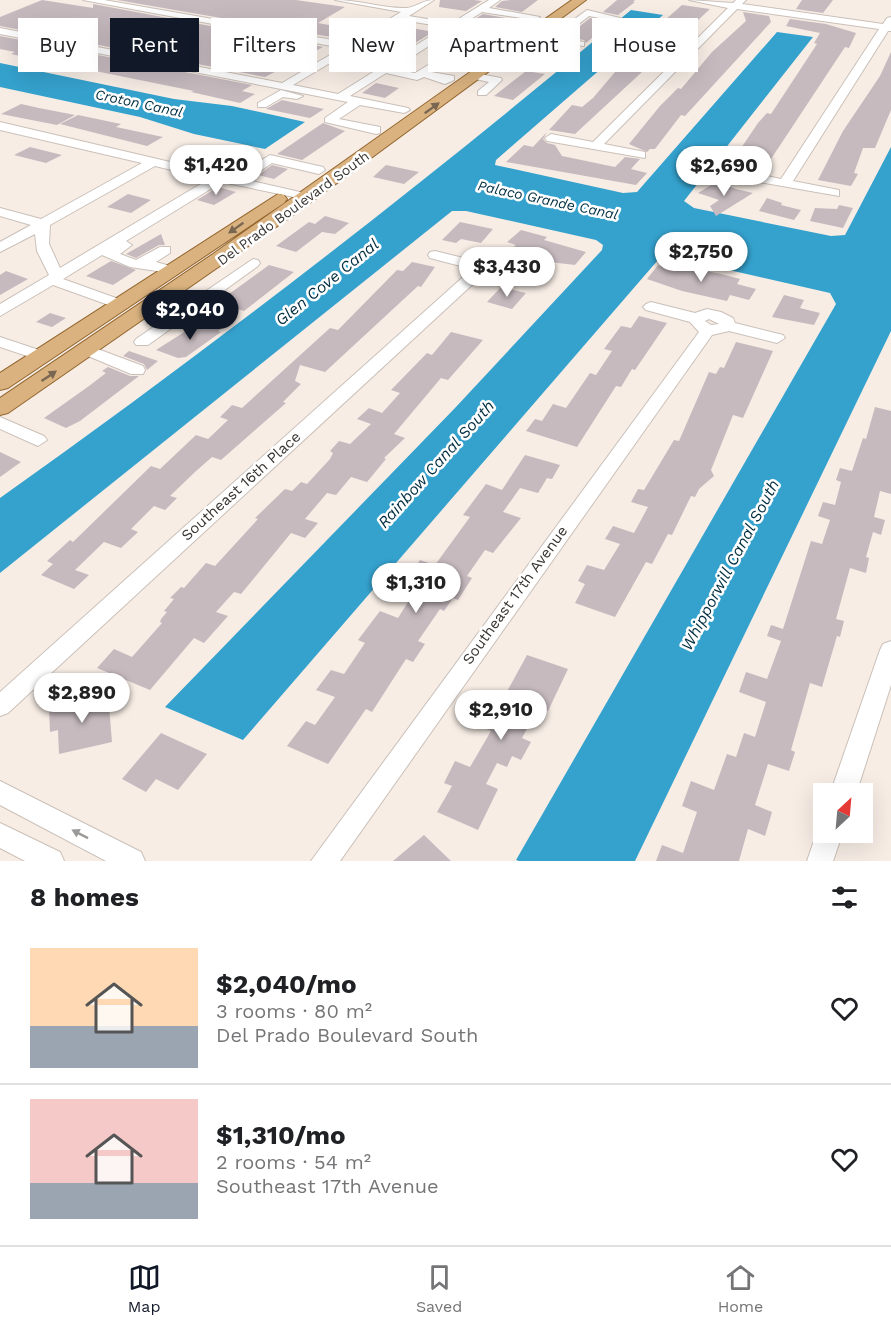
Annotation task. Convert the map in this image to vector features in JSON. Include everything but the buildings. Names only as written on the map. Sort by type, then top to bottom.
[{"type":"main road","name":"Del Prado Boulevard South","points":[[535,18],[560,0]]},
{"type":"main road","name":"Del Prado Boulevard South","points":[[559,18],[580,0]]},
{"type":"main road","name":"Del Prado Boulevard South","points":[[0,383],[172,272],[458,72]]},
{"type":"main road","name":"Del Prado Boulevard South","points":[[0,408],[153,307],[402,130],[479,85],[495,72]]},
{"type":"main road","points":[[402,130],[404,110]]},
{"type":"street","points":[[88,0],[329,42]]},
{"type":"street","points":[[340,0],[410,11]]},
{"type":"street","points":[[400,17],[429,0]]},
{"type":"street","points":[[466,18],[495,0]]},
{"type":"street","points":[[694,0],[736,2],[889,24],[785,183]]},
{"type":"street","points":[[595,147],[736,2]]},
{"type":"street","points":[[480,9],[535,18]]},
{"type":"street","points":[[427,12],[444,18]]},
{"type":"street","points":[[580,18],[587,13],[615,18]]},
{"type":"street","points":[[400,17],[428,20]]},
{"type":"street","points":[[0,32],[284,86],[349,102]]},
{"type":"street","points":[[376,130],[329,120],[380,73],[428,43]]},
{"type":"street","points":[[284,86],[329,59]]},
{"type":"street","points":[[380,73],[411,83],[428,72]]},
{"type":"street","points":[[479,85],[497,80],[509,72]]},
{"type":"street","points":[[424,75],[447,80]]},
{"type":"street","points":[[479,85],[497,80]]},
{"type":"street","points":[[262,105],[281,93],[404,110]]},
{"type":"street","points":[[0,126],[308,198]]},
{"type":"street","points":[[551,138],[641,155]]},
{"type":"street","points":[[237,181],[270,159],[319,170]]},
{"type":"street","points":[[0,248],[153,162]]},
{"type":"street","points":[[737,174],[834,193]]},
{"type":"street","points":[[0,311],[221,177]]},
{"type":"street","points":[[0,212],[44,224]]},
{"type":"street","points":[[44,224],[40,231],[47,260],[55,278],[122,305]]},
{"type":"street","points":[[116,239],[128,244],[109,255],[135,264],[144,263],[172,272]]},
{"type":"street","points":[[144,263],[165,250]]},
{"type":"street","points":[[435,255],[519,276]]},
{"type":"street","points":[[142,342],[253,263]]},
{"type":"street","name":"Southeast 16th Place","points":[[0,706],[483,267]]},
{"type":"street","points":[[153,307],[180,316]]},
{"type":"street","points":[[651,307],[711,325],[777,338]]},
{"type":"street","name":"Southeast 17th Avenue","points":[[324,861],[711,325]]},
{"type":"street","points":[[0,342],[42,356]]},
{"type":"street","points":[[87,350],[137,370]]},
{"type":"street","points":[[0,422],[38,440]]},
{"type":"street","points":[[847,783],[891,650]]},
{"type":"street","points":[[0,792],[132,861]]},
{"type":"street","points":[[0,835],[51,861]]},
{"type":"street","points":[[820,861],[826,843]]},
{"type":"water","points":[[631,10],[663,15],[660,18],[621,18]]},
{"type":"water","points":[[777,32],[813,37],[684,201],[694,208],[831,236],[845,235],[891,147],[891,331],[635,861],[519,861],[516,860],[836,304],[830,293],[677,258],[665,257],[658,260],[243,740],[165,707],[455,408],[602,250],[603,245],[596,240],[466,211],[452,211],[0,573],[0,498],[241,321],[399,199],[556,72],[580,72],[580,52],[592,42],[592,72],[597,72],[496,160],[495,165],[623,193],[637,192]]},
{"type":"water","name":"Croton Canal","points":[[0,63],[18,67],[18,72],[44,72],[174,99],[232,106],[305,122],[265,149],[194,134],[140,117],[0,87]]},
{"type":"water label","name":"Palaco Grande Canal","points":[[548,200]]},
{"type":"water label","name":"Glen Cove Canal","points":[[327,282]]},
{"type":"water label","name":"Rainbow Canal South","points":[[436,464]]},
{"type":"water label","name":"Whipporwill Canal South","points":[[730,565]]}]
